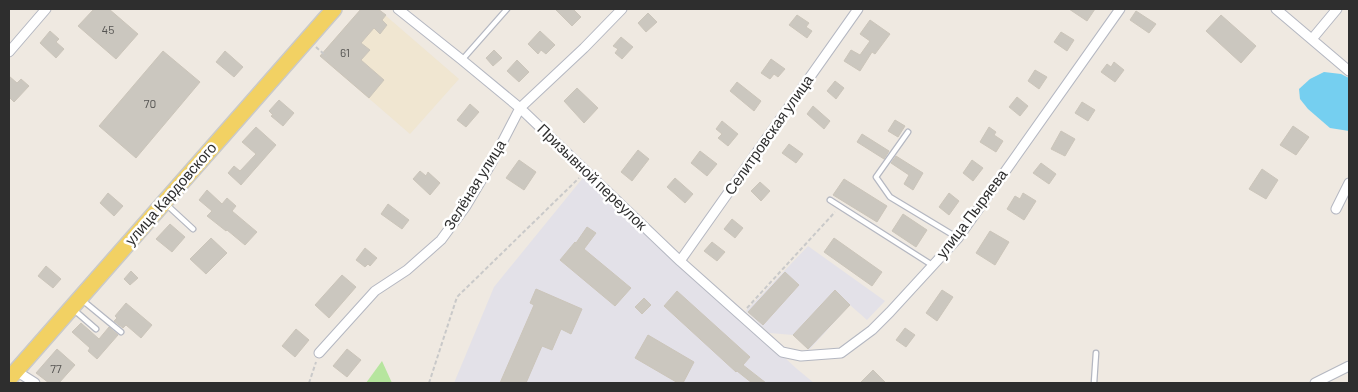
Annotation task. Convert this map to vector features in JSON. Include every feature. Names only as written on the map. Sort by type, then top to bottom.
[{"type":"main road","name":"улица Кардовского","points":[[12,376],[334,9]]},
{"type":"street","points":[[9,52],[46,9]]},
{"type":"street","name":"Призывной переулок","points":[[398,9],[520,108],[680,261],[782,352]]},
{"type":"street","name":"Зелёная улица","points":[[319,353],[375,291],[407,270],[441,240],[466,206],[491,164],[520,108],[584,48],[622,9]]},
{"type":"street","name":"Селитровская улица","points":[[680,261],[858,9]]},
{"type":"street","name":"улица Пыряева","points":[[782,352],[801,356],[841,353],[872,330],[890,312],[958,238],[1120,9]]},
{"type":"street","points":[[1276,9],[1349,71]]},
{"type":"street","points":[[1312,39],[1337,9]]},
{"type":"street","points":[[1336,209],[1349,183]]},
{"type":"street","points":[[1315,383],[1349,366]]},
{"type":"street","points":[[12,376],[34,383]]},
{"type":"lane","points":[[462,60],[507,9]]},
{"type":"lane","points":[[908,132],[876,177],[890,197],[958,238]]},
{"type":"lane","points":[[830,200],[933,265]]},
{"type":"lane","points":[[164,202],[193,229]]},
{"type":"lane","points":[[76,303],[96,329]]},
{"type":"lane","points":[[76,303],[121,332]]},
{"type":"lane","points":[[1094,383],[1096,353]]},
{"type":"path","points":[[316,48],[326,56]]},
{"type":"path","points":[[430,383],[457,297],[586,171]]},
{"type":"path","points":[[740,315],[840,206]]},
{"type":"path","points":[[309,383],[319,353]]},
{"type":"shaded area","points":[[361,9],[378,9],[459,79],[410,134],[320,56]]},
{"type":"shaded area","points":[[586,174],[814,383],[454,383],[494,287]]},
{"type":"shaded area","points":[[808,246],[885,301],[867,320],[850,305],[809,350],[793,335],[769,333],[746,311]]},
{"type":"green space","points":[[382,361],[392,383],[366,383]]},
{"type":"water","points":[[1324,72],[1341,74],[1349,78],[1349,131],[1330,128],[1308,109],[1300,99],[1299,89],[1310,79]]},
{"type":"building","points":[[94,9],[109,9],[138,34],[116,59],[78,26]]},
{"type":"building","points":[[361,9],[378,9],[386,15],[382,20],[387,25],[380,34],[374,28],[361,43],[370,50],[361,60],[384,80],[369,98],[320,56]]},
{"type":"building","points":[[555,9],[573,9],[581,17],[572,26]]},
{"type":"building","points":[[1069,9],[1095,9],[1087,21]]},
{"type":"building","points":[[1136,11],[1156,24],[1149,33],[1130,20]]},
{"type":"building","points":[[648,13],[657,22],[646,32],[638,23]]},
{"type":"building","points":[[797,15],[809,23],[806,27],[812,31],[807,38],[789,25]]},
{"type":"building","points":[[1221,15],[1256,46],[1241,63],[1206,31]]},
{"type":"building","points":[[870,20],[890,34],[875,54],[872,52],[860,71],[844,61],[851,50],[860,55],[870,41],[860,34]]},
{"type":"building","points":[[50,31],[59,39],[56,42],[64,49],[56,58],[40,43]]},
{"type":"building","points":[[540,31],[555,45],[546,54],[541,50],[538,54],[528,44]]},
{"type":"building","points":[[1061,32],[1074,40],[1067,51],[1054,42]]},
{"type":"building","points":[[621,37],[633,47],[622,59],[615,53],[618,49],[613,46]]},
{"type":"building","points":[[494,50],[502,58],[493,66],[486,58]]},
{"type":"building","points":[[163,51],[200,82],[136,158],[99,126]]},
{"type":"building","points":[[225,51],[243,67],[234,77],[216,62]]},
{"type":"building","points":[[771,59],[785,69],[778,77],[774,74],[770,79],[761,73]]},
{"type":"building","points":[[517,60],[529,72],[519,82],[507,71]]},
{"type":"building","points":[[1114,62],[1124,70],[1115,82],[1101,72],[1107,64],[1111,67]]},
{"type":"building","points":[[1035,70],[1047,77],[1039,89],[1028,81]]},
{"type":"building","points":[[9,76],[17,83],[21,79],[29,86],[14,102],[9,97]]},
{"type":"building","points":[[835,81],[844,88],[836,99],[827,91]]},
{"type":"building","points":[[737,82],[761,101],[754,111],[730,91]]},
{"type":"building","points":[[577,88],[598,108],[584,123],[564,101]]},
{"type":"building","points":[[1017,97],[1028,106],[1020,116],[1009,107]]},
{"type":"building","points":[[279,100],[294,113],[283,126],[271,116],[273,115],[269,111]]},
{"type":"building","points":[[1082,102],[1095,110],[1088,121],[1075,113]]},
{"type":"building","points":[[470,104],[479,112],[466,127],[457,120]]},
{"type":"building","points":[[813,106],[830,121],[824,129],[807,114]]},
{"type":"building","points":[[895,120],[905,126],[898,137],[888,131]]},
{"type":"building","points":[[722,121],[738,134],[728,146],[718,138],[722,134],[716,129]]},
{"type":"building","points":[[1293,126],[1309,137],[1296,155],[1280,145]]},
{"type":"building","points":[[256,127],[276,145],[241,185],[228,173],[234,166],[240,171],[256,154],[242,142]]},
{"type":"building","points":[[989,127],[996,132],[994,135],[1003,141],[996,152],[980,142]]},
{"type":"building","points":[[1061,131],[1075,139],[1065,156],[1051,149]]},
{"type":"building","points":[[862,134],[889,151],[884,159],[857,142]]},
{"type":"building","points":[[789,144],[803,154],[796,163],[782,153]]},
{"type":"building","points":[[638,150],[649,159],[632,181],[621,172]]},
{"type":"building","points":[[700,151],[717,164],[707,176],[691,163]]},
{"type":"building","points":[[896,156],[923,173],[913,190],[904,184],[909,175],[891,163]]},
{"type":"building","points":[[519,160],[536,172],[524,190],[506,178]]},
{"type":"building","points":[[972,160],[983,168],[973,181],[963,173]]},
{"type":"building","points":[[1041,163],[1056,174],[1049,184],[1033,173]]},
{"type":"building","points":[[1262,169],[1278,180],[1266,199],[1249,189]]},
{"type":"building","points":[[420,171],[426,176],[428,172],[440,183],[430,195],[413,179]]},
{"type":"building","points":[[675,178],[693,194],[685,203],[667,187]]},
{"type":"building","points":[[844,179],[887,206],[877,222],[833,195]]},
{"type":"building","points":[[760,182],[770,191],[761,201],[751,191]]},
{"type":"building","points":[[207,190],[222,204],[227,198],[236,206],[232,211],[257,232],[245,245],[207,216],[212,211],[199,200]]},
{"type":"building","points":[[108,193],[123,206],[114,216],[100,203]]},
{"type":"building","points":[[949,193],[959,201],[949,215],[939,207]]},
{"type":"building","points":[[1023,193],[1036,201],[1024,220],[1007,209],[1015,196],[1020,199]]},
{"type":"building","points":[[388,204],[409,220],[402,229],[381,214]]},
{"type":"building","points":[[903,214],[927,230],[916,247],[892,231]]},
{"type":"building","points":[[732,219],[743,228],[735,238],[724,229]]},
{"type":"building","points":[[170,224],[185,237],[172,252],[156,239]]},
{"type":"building","points":[[587,227],[596,233],[584,249],[631,288],[615,306],[560,260],[576,243]]},
{"type":"building","points":[[990,231],[1009,242],[995,265],[976,253]]},
{"type":"building","points":[[211,238],[227,253],[206,274],[190,259]]},
{"type":"building","points":[[834,238],[882,272],[872,286],[824,252]]},
{"type":"building","points":[[712,242],[725,252],[717,261],[704,251]]},
{"type":"building","points":[[365,248],[377,258],[370,266],[368,264],[365,267],[356,260]]},
{"type":"building","points":[[46,266],[61,279],[53,288],[38,276]]},
{"type":"building","points":[[131,271],[138,278],[130,285],[124,279]]},
{"type":"building","points":[[785,272],[799,285],[763,325],[748,312]]},
{"type":"building","points":[[342,275],[356,287],[329,318],[315,305]]},
{"type":"building","points":[[536,289],[582,309],[571,334],[561,329],[552,350],[542,346],[526,383],[500,383],[534,305],[530,303]]},
{"type":"building","points":[[835,290],[850,305],[808,349],[793,335]]},
{"type":"building","points":[[942,290],[953,297],[937,321],[926,313]]},
{"type":"building","points":[[677,291],[750,357],[743,365],[766,383],[752,383],[736,372],[664,306]]},
{"type":"building","points":[[644,298],[651,305],[642,314],[635,307]]},
{"type":"building","points":[[126,303],[152,325],[141,338],[126,325],[123,328],[114,321],[117,318],[115,316]]},
{"type":"building","points":[[81,323],[99,339],[109,327],[118,335],[97,359],[88,351],[90,348],[72,332]]},
{"type":"building","points":[[905,328],[915,335],[906,347],[896,340]]},
{"type":"building","points":[[296,329],[309,340],[295,357],[282,346]]},
{"type":"building","points":[[648,335],[694,362],[683,383],[678,383],[635,358]]},
{"type":"building","points":[[57,349],[75,365],[59,383],[49,383],[36,373]]},
{"type":"building","points":[[347,349],[361,360],[347,377],[333,366]]},
{"type":"building","points":[[873,370],[886,383],[860,383]]}]
